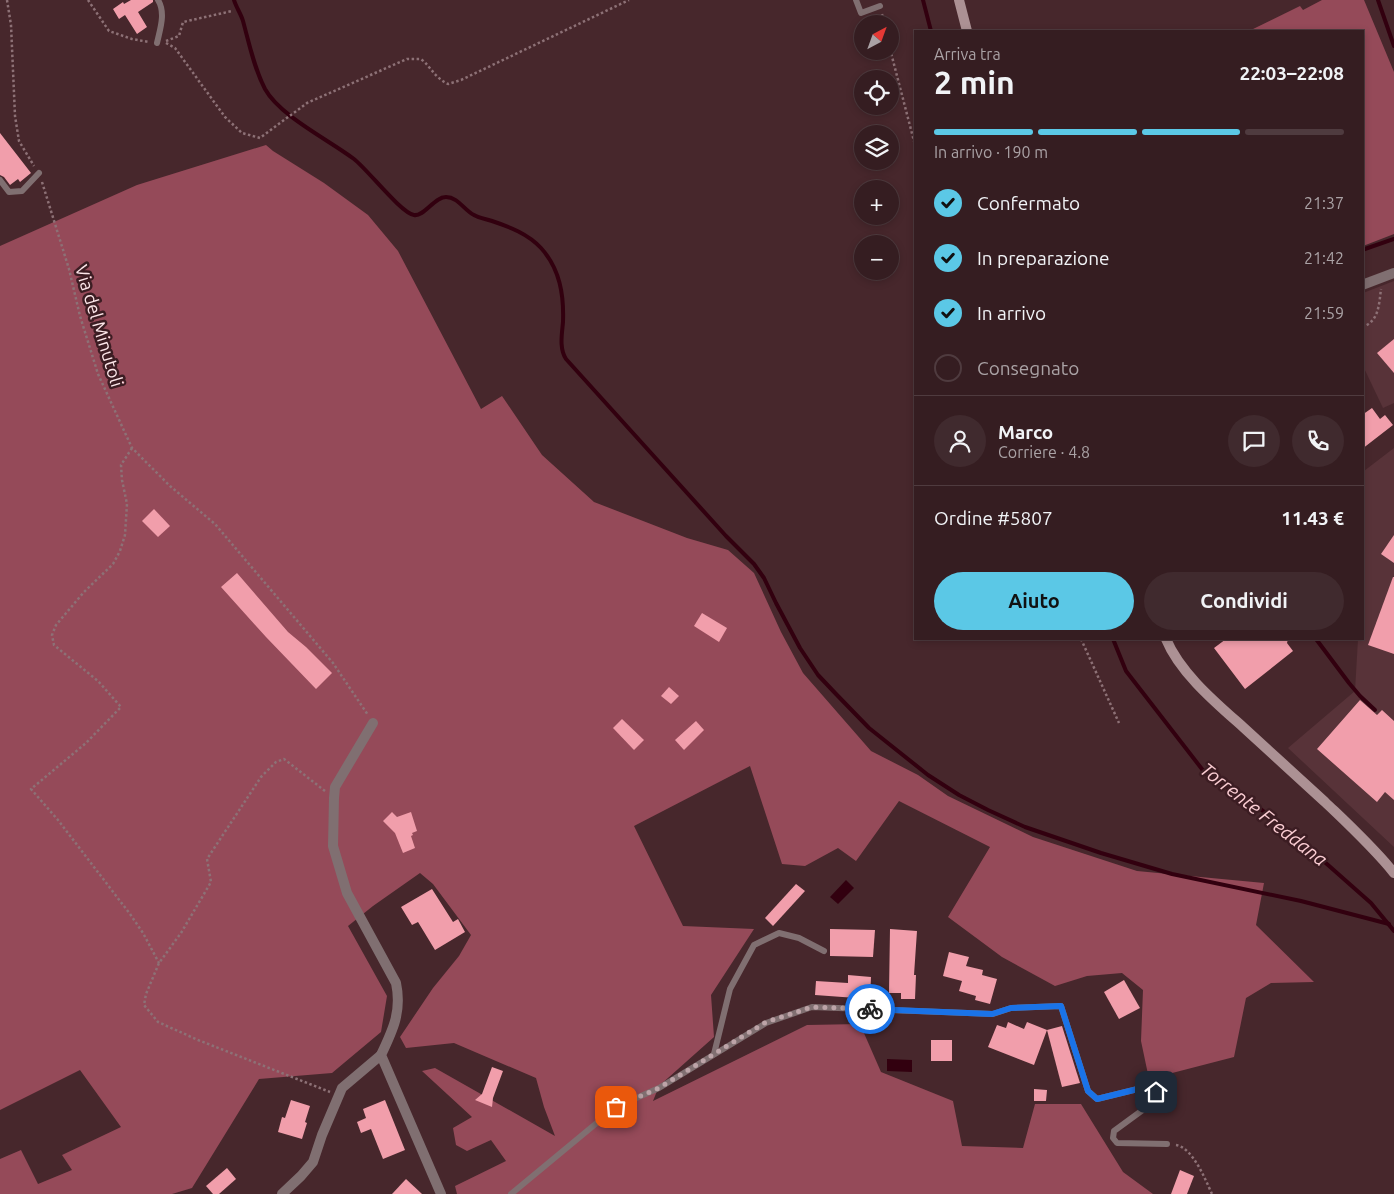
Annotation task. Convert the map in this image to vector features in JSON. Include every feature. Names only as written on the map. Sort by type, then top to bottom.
[{"type":"main road","points":[[958,0],[966,30]]},
{"type":"main road","points":[[1166,640],[1188,673],[1213,700],[1351,827],[1394,873]]},
{"type":"street","points":[[1364,284],[1394,273]]},
{"type":"street","points":[[282,1194],[302,1176],[313,1162],[342,1088],[381,1054],[391,1034],[397,1014],[399,996],[396,983],[347,892],[333,846],[336,787],[373,723]]},
{"type":"street","points":[[381,1054],[441,1194]]},
{"type":"lane","points":[[156,43],[163,20],[158,0]]},
{"type":"lane","points":[[856,0],[861,13],[880,6]]},
{"type":"lane","points":[[0,180],[9,192],[22,191],[39,173]]},
{"type":"lane","points":[[714,1054],[730,989],[754,945],[779,934],[799,938],[824,951]]},
{"type":"lane","points":[[511,1194],[616,1107],[659,1088],[766,1022],[812,1007],[992,1014],[1011,1008],[1061,1006],[1088,1091],[1097,1099],[1150,1086],[1156,1092],[1155,1101],[1114,1131],[1113,1138],[1118,1143],[1167,1144]]},
{"type":"path","name":"Via del Minutoli","points":[[7,0],[11,25],[15,116],[19,141],[39,173],[69,269],[80,316],[98,374],[132,448],[170,486],[215,524],[333,663],[373,723]]},
{"type":"path","points":[[88,0],[109,31],[132,39],[156,43]]},
{"type":"path","points":[[232,11],[183,22],[179,36],[165,42],[175,48],[225,117],[242,133],[260,138],[307,103],[407,60],[421,59],[439,80],[448,84],[461,80],[629,0]]},
{"type":"path","points":[[893,60],[914,141]]},
{"type":"path","points":[[1364,327],[1374,320],[1378,312],[1382,278]]},
{"type":"path","points":[[132,448],[121,465],[122,480],[128,504],[125,535],[120,551],[113,564],[84,592],[56,625],[52,635],[54,645],[98,681],[121,707],[86,743],[30,790],[58,820],[130,914],[143,933],[158,963]]},
{"type":"path","points":[[1081,640],[1119,723]]},
{"type":"path","points":[[334,798],[284,759],[276,762],[261,777],[207,859],[211,882],[181,933],[158,963],[146,994],[144,1005],[158,1022],[198,1040],[339,1095]]},
{"type":"path","points":[[1167,1144],[1180,1146],[1190,1152],[1212,1194]]},
{"type":"shaded area","points":[[1322,0],[1364,0],[1394,72],[1394,234],[1364,246],[1364,30],[1251,30],[1300,6],[1303,10]]},
{"type":"shaded area","points":[[266,145],[368,215],[398,251],[481,409],[502,396],[542,455],[594,502],[687,538],[728,550],[754,573],[781,632],[803,673],[871,751],[918,775],[948,796],[1033,837],[1137,871],[1264,883],[1256,925],[1314,982],[1271,983],[1246,998],[1234,1057],[1149,1079],[1141,1041],[1143,990],[1122,973],[1087,976],[1055,986],[1002,957],[948,917],[990,847],[899,801],[856,861],[838,848],[805,866],[782,864],[750,766],[634,826],[683,926],[754,929],[711,995],[714,1037],[659,1086],[653,1101],[807,1025],[860,1024],[881,1072],[953,1101],[962,1146],[1023,1148],[1035,1104],[1081,1104],[1123,1172],[1153,1194],[457,1194],[455,1186],[506,1161],[491,1140],[467,1151],[456,1145],[453,1128],[472,1117],[422,1071],[435,1068],[555,1136],[536,1078],[454,1043],[406,1048],[400,1037],[433,988],[459,956],[471,935],[433,884],[420,873],[348,926],[387,996],[381,1032],[332,1073],[259,1079],[192,1188],[172,1194],[0,1194],[0,1159],[21,1150],[38,1184],[72,1170],[62,1155],[121,1127],[80,1070],[0,1110],[0,246],[137,185]]},
{"type":"shaded area","points":[[1394,281],[1394,403],[1383,408],[1364,368],[1364,293]]},
{"type":"shaded area","points":[[1394,448],[1394,847],[1288,748],[1355,691],[1358,640],[1364,640],[1364,471]]},
{"type":"shaded area","points":[[846,880],[854,888],[838,904],[830,897]]},
{"type":"shaded area","points":[[887,1059],[912,1060],[912,1072],[887,1071]]},
{"type":"building","points":[[131,0],[153,0],[153,2],[138,12],[147,27],[137,34],[125,15],[119,19],[113,9],[123,2],[124,4]]},
{"type":"building","points":[[0,133],[31,173],[20,182],[18,179],[10,185],[0,175]]},
{"type":"building","points":[[1394,339],[1394,373],[1377,353]]},
{"type":"building","points":[[1372,408],[1380,419],[1385,415],[1393,425],[1364,447],[1364,414]]},
{"type":"building","points":[[154,509],[170,526],[158,537],[142,521]]},
{"type":"building","points":[[1394,535],[1394,563],[1381,554]]},
{"type":"building","points":[[237,573],[288,632],[332,673],[316,689],[221,587]]},
{"type":"building","points":[[1394,577],[1394,654],[1368,645]]},
{"type":"building","points":[[702,613],[727,628],[719,642],[694,626]]},
{"type":"building","points":[[1225,640],[1288,640],[1287,643],[1293,651],[1245,689],[1214,648]]},
{"type":"building","points":[[669,687],[679,696],[671,704],[661,696]]},
{"type":"building","points":[[1360,700],[1377,715],[1382,710],[1394,721],[1394,800],[1385,792],[1377,802],[1317,749]]},
{"type":"building","points":[[622,719],[644,740],[634,750],[613,728]]},
{"type":"building","points":[[696,721],[704,730],[684,750],[675,740]]},
{"type":"building","points":[[392,812],[397,817],[411,812],[417,831],[412,833],[413,835],[411,836],[415,848],[403,853],[395,833],[383,821]]},
{"type":"building","points":[[796,884],[805,891],[773,926],[765,918]]},
{"type":"building","points":[[432,889],[453,922],[458,919],[465,932],[435,950],[418,922],[412,925],[401,907]]},
{"type":"building","points":[[830,929],[875,930],[873,957],[830,956]]},
{"type":"building","points":[[890,929],[917,931],[914,975],[916,975],[915,999],[901,999],[901,993],[889,993]]},
{"type":"building","points":[[949,952],[969,957],[966,966],[983,970],[982,975],[997,979],[990,1004],[975,1000],[976,996],[959,991],[962,981],[943,976]]},
{"type":"building","points":[[848,975],[871,977],[870,999],[815,995],[816,981],[848,983]]},
{"type":"building","points":[[1124,980],[1140,1008],[1119,1019],[1104,992]]},
{"type":"building","points":[[1008,1022],[1024,1029],[1027,1022],[1047,1030],[1034,1065],[988,1047],[997,1025],[1006,1028]]},
{"type":"building","points":[[1062,1026],[1080,1083],[1062,1087],[1047,1030]]},
{"type":"building","points":[[931,1040],[952,1040],[952,1061],[931,1061]]},
{"type":"building","points":[[492,1067],[503,1071],[493,1098],[492,1107],[475,1100],[482,1094]]},
{"type":"building","points":[[1034,1089],[1047,1090],[1046,1101],[1034,1101]]},
{"type":"building","points":[[291,1100],[310,1106],[302,1139],[278,1132],[282,1117],[285,1118]]},
{"type":"building","points":[[385,1100],[405,1150],[383,1159],[371,1129],[361,1133],[357,1122],[366,1118],[363,1109]]},
{"type":"building","points":[[227,1168],[236,1179],[219,1194],[213,1194],[206,1186]]},
{"type":"building","points":[[1180,1170],[1194,1176],[1187,1194],[1171,1194]]},
{"type":"building","points":[[406,1179],[422,1194],[392,1194]]},
{"type":"waterway","points":[[234,0],[243,21],[258,73],[272,99],[293,118],[360,164],[401,207],[414,215],[418,215],[437,200],[446,197],[454,199],[474,215],[518,232],[541,248],[553,265],[560,283],[563,312],[562,346],[566,359],[726,536],[754,564],[764,578],[800,648],[818,675],[869,728],[928,775],[959,795],[1025,827],[1101,853],[1172,874],[1301,901],[1389,924]]},
{"type":"waterway","name":"Torrente Freddana","points":[[923,0],[931,30]]},
{"type":"waterway","points":[[1378,0],[1394,46]]},
{"type":"waterway","points":[[1364,249],[1394,239]]},
{"type":"waterway","name":"Torrente Freddana","points":[[1113,640],[1126,671],[1205,773],[1253,803],[1302,842],[1371,903],[1394,931]]},
{"type":"waterway","points":[[1317,640],[1349,683],[1375,710]]},
{"type":"way so far","points":[[616,1107],[659,1088],[766,1022],[812,1007],[870,1009]]},
{"type":"route","points":[[870,1009],[992,1014],[1011,1008],[1061,1006],[1088,1091],[1097,1099],[1150,1086],[1156,1092]]}]
